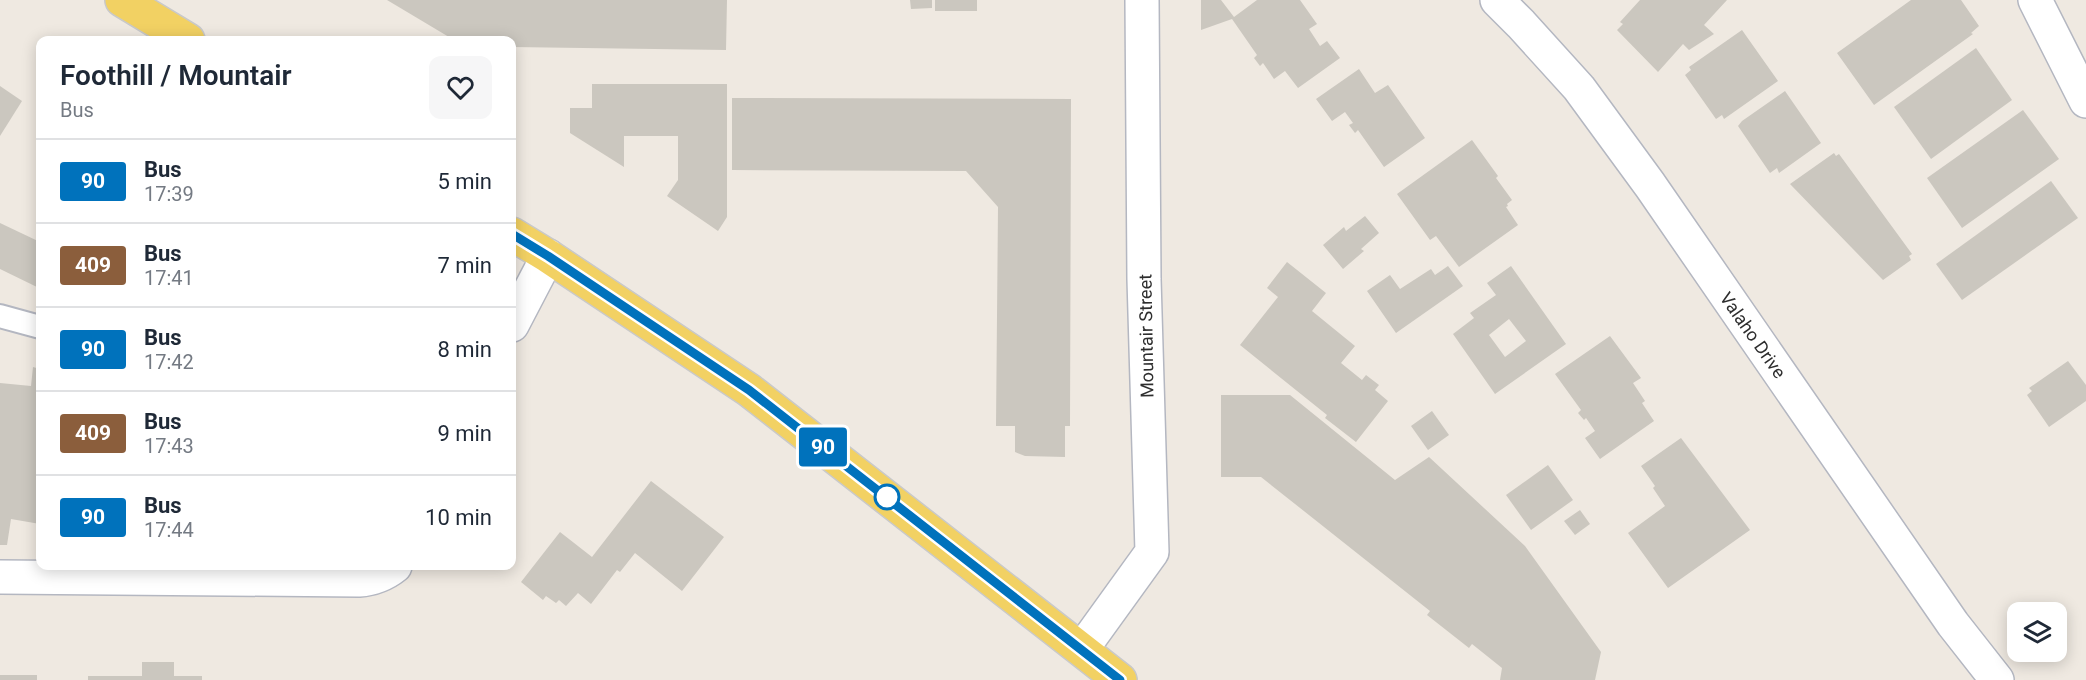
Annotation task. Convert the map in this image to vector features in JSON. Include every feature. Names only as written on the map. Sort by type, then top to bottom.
[{"type":"main road","points":[[122,0],[181,36]]},
{"type":"main road","points":[[516,236],[749,390],[1120,680]]},
{"type":"street","name":"Mountair Street","points":[[1082,650],[1152,552],[1144,279],[1142,0]]},
{"type":"street","name":"Valaho Drive","points":[[1497,0],[1580,88],[1650,185],[1953,624],[1997,680]]},
{"type":"street","points":[[2035,0],[2086,101]]},
{"type":"street","points":[[516,316],[548,256]]},
{"type":"street","points":[[0,577],[359,580],[368,579],[390,570]]},
{"type":"lane","points":[[0,316],[36,326]]},
{"type":"building","points":[[387,0],[727,0],[726,50],[516,47],[516,36],[447,36]]},
{"type":"building","points":[[910,0],[932,0],[932,8],[911,9]]},
{"type":"building","points":[[935,0],[977,0],[977,11],[935,11]]},
{"type":"building","points":[[1201,0],[1221,0],[1234,17],[1257,0],[1300,0],[1317,24],[1309,29],[1320,46],[1327,41],[1340,58],[1298,88],[1285,71],[1274,79],[1263,63],[1260,66],[1254,58],[1257,55],[1232,19],[1201,30]]},
{"type":"building","points":[[1640,0],[1727,0],[1704,25],[1714,34],[1689,50],[1683,44],[1658,72],[1617,30],[1623,24],[1620,22]]},
{"type":"building","points":[[1911,0],[1961,0],[1979,26],[1971,33],[1973,34],[1874,105],[1837,53]]},
{"type":"building","points":[[1742,30],[1778,81],[1724,119],[1722,115],[1716,119],[1685,75],[1691,70],[1689,67]]},
{"type":"building","points":[[1976,48],[2012,100],[1931,159],[1894,107]]},
{"type":"building","points":[[1359,69],[1375,93],[1388,85],[1425,138],[1384,167],[1358,130],[1355,133],[1349,125],[1353,123],[1345,112],[1332,121],[1316,99]]},
{"type":"building","points":[[592,84],[727,84],[727,217],[718,231],[667,196],[678,180],[678,136],[624,136],[624,167],[570,133],[570,108],[592,108]]},
{"type":"building","points":[[0,86],[22,101],[0,136]]},
{"type":"building","points":[[1785,91],[1821,143],[1779,173],[1777,168],[1770,173],[1738,126]]},
{"type":"building","points":[[732,98],[1071,99],[1070,426],[1065,426],[1065,457],[1025,456],[1015,452],[1015,426],[996,426],[998,207],[966,171],[732,170]]},
{"type":"building","points":[[2023,110],[2059,159],[1962,228],[1927,178]]},
{"type":"building","points":[[1472,140],[1512,200],[1506,207],[1518,225],[1459,267],[1436,236],[1430,240],[1397,194]]},
{"type":"building","points":[[1834,153],[1836,156],[1839,154],[1912,254],[1909,256],[1911,260],[1883,280],[1790,184]]},
{"type":"building","points":[[2051,181],[2078,218],[1962,300],[1936,264]]},
{"type":"building","points":[[1365,216],[1379,233],[1361,249],[1364,251],[1343,269],[1323,245],[1344,227],[1346,231]]},
{"type":"building","points":[[0,223],[36,240],[36,287],[0,269]]},
{"type":"building","points":[[1287,262],[1326,293],[1312,311],[1355,346],[1341,363],[1362,380],[1366,375],[1379,385],[1375,390],[1388,401],[1356,442],[1325,418],[1327,415],[1240,345],[1278,297],[1267,288]]},
{"type":"building","points":[[1448,266],[1463,286],[1396,333],[1367,291],[1390,275],[1400,289],[1431,269],[1435,275]]},
{"type":"building","points":[[1511,266],[1566,344],[1495,394],[1453,334],[1474,318],[1470,313],[1496,295],[1487,283]],"holes":[[[1509,319],[1526,341],[1505,357],[1489,335]]]},
{"type":"building","points":[[1610,336],[1641,378],[1633,383],[1654,421],[1600,459],[1585,438],[1595,431],[1586,418],[1584,420],[1578,413],[1581,410],[1555,374]]},
{"type":"building","points":[[2068,361],[2086,385],[2086,401],[2049,427],[2027,395],[2032,391],[2029,388]]},
{"type":"building","points":[[33,367],[36,368],[36,523],[11,519],[7,545],[0,545],[0,383],[31,386]]},
{"type":"building","points":[[1221,395],[1290,395],[1395,480],[1429,457],[1525,546],[1601,652],[1595,680],[1500,680],[1502,668],[1472,644],[1469,648],[1427,615],[1430,611],[1261,477],[1221,477]]},
{"type":"building","points":[[1432,411],[1449,435],[1428,450],[1411,426]]},
{"type":"building","points":[[1681,438],[1750,530],[1668,588],[1628,533],[1665,506],[1641,466]]},
{"type":"building","points":[[1548,465],[1573,500],[1531,530],[1506,495]]},
{"type":"building","points":[[651,481],[724,537],[682,591],[635,553],[620,572],[617,570],[591,604],[578,593],[566,606],[559,600],[556,603],[546,596],[543,600],[521,582],[560,532],[592,557]]},
{"type":"building","points":[[1580,510],[1590,524],[1575,535],[1564,521]]},
{"type":"building","points":[[142,662],[174,662],[174,676],[202,676],[202,680],[88,680],[88,676],[142,676]]},
{"type":"building","points":[[0,675],[37,675],[37,680],[0,680]]},
{"type":"bus line","name":"90","points":[[516,236],[749,390],[1120,680]]}]
